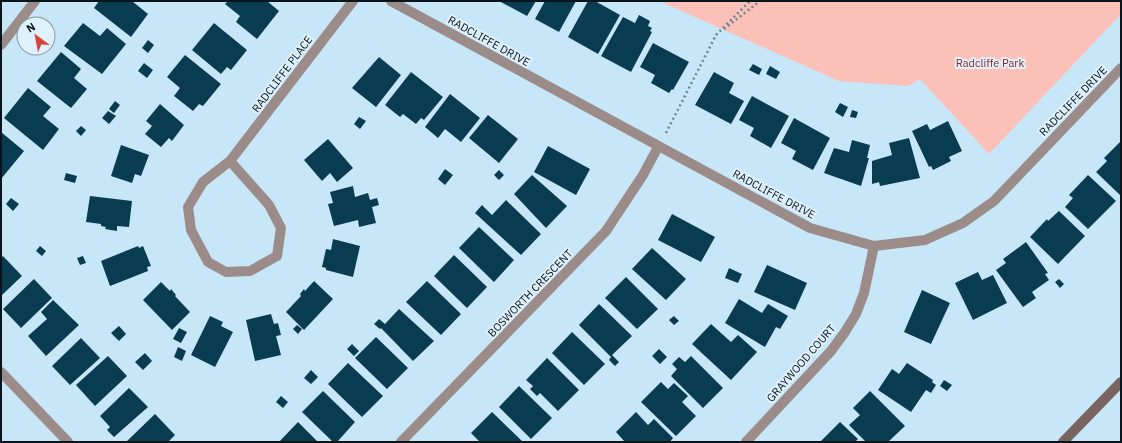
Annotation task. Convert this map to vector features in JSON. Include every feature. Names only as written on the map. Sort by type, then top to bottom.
[{"type":"street","points":[[1,45],[35,1]]},
{"type":"street","name":"RADCLIFFE PLACE","points":[[230,162],[269,205],[282,228],[277,256],[250,271],[226,272],[208,262],[191,230],[188,207],[203,182],[230,162],[353,1]]},
{"type":"street","name":"RADCLIFFE DRIVE","points":[[391,1],[810,228],[874,246],[925,240],[962,223],[994,202],[1121,68]]},
{"type":"street","name":"BOSWORTH CRESCENT","points":[[401,442],[606,231],[643,175],[658,147]]},
{"type":"street","name":"GRAYWOOD COURT","points":[[746,442],[830,351],[845,332],[856,314],[864,293],[874,246]]},
{"type":"street","points":[[1,372],[68,442]]},
{"type":"street","points":[[1063,442],[1121,382]]},
{"type":"path","points":[[658,147],[716,35],[750,1]]},
{"type":"path","points":[[716,35],[760,1]]},
{"type":"green space","name":"Radcliffe Park","points":[[659,1],[1121,1],[1121,14],[989,154],[920,79],[908,86],[839,81]]},
{"type":"building","points":[[99,1],[132,1],[148,14],[131,37],[94,8]]},
{"type":"building","points":[[228,1],[267,1],[279,11],[257,39],[236,22],[240,16],[225,4]]},
{"type":"building","points":[[499,1],[536,1],[527,16]]},
{"type":"building","points":[[545,1],[576,1],[559,32],[535,19]]},
{"type":"building","points":[[588,1],[595,1],[620,15],[598,54],[568,37]]},
{"type":"building","points":[[639,15],[650,21],[648,26],[652,28],[650,31],[652,32],[631,72],[601,56],[623,17],[635,23]]},
{"type":"building","points":[[83,23],[100,36],[107,28],[126,44],[102,74],[64,46]]},
{"type":"building","points":[[214,23],[247,50],[231,70],[227,67],[221,74],[192,50]]},
{"type":"building","points":[[148,40],[154,45],[148,53],[142,48]]},
{"type":"building","points":[[653,43],[689,62],[673,90],[672,89],[669,93],[651,83],[655,75],[640,67]]},
{"type":"building","points":[[61,52],[81,69],[74,78],[87,89],[71,108],[37,81]]},
{"type":"building","points":[[185,55],[221,84],[203,106],[199,104],[193,111],[174,96],[180,88],[167,77]]},
{"type":"building","points":[[379,57],[401,75],[376,107],[352,88]]},
{"type":"building","points":[[144,63],[153,70],[147,78],[138,71]]},
{"type":"building","points":[[753,64],[762,69],[759,75],[749,70]]},
{"type":"building","points":[[770,66],[780,72],[776,79],[766,74]]},
{"type":"building","points":[[411,72],[443,97],[424,120],[421,118],[416,124],[403,114],[400,117],[385,105]]},
{"type":"building","points":[[714,72],[734,83],[729,93],[744,101],[731,124],[695,105]]},
{"type":"building","points":[[28,88],[51,107],[43,116],[59,129],[43,150],[4,118]]},
{"type":"building","points":[[450,94],[480,118],[461,142],[445,129],[438,138],[425,127]]},
{"type":"building","points":[[752,96],[789,116],[771,148],[750,136],[754,128],[739,120]]},
{"type":"building","points":[[115,101],[120,105],[114,113],[109,109]]},
{"type":"building","points":[[840,103],[848,107],[843,117],[835,112]]},
{"type":"building","points":[[160,104],[184,125],[172,141],[169,138],[161,147],[145,134],[152,126],[146,121]]},
{"type":"building","points":[[852,110],[858,112],[856,118],[850,117]]},
{"type":"building","points":[[108,111],[116,116],[109,124],[102,118]]},
{"type":"building","points":[[488,115],[518,139],[499,163],[469,138]]},
{"type":"building","points":[[359,117],[366,121],[360,129],[354,124]]},
{"type":"building","points":[[794,118],[830,138],[813,170],[792,159],[796,151],[781,143]]},
{"type":"building","points":[[948,121],[962,151],[949,157],[951,161],[933,170],[931,166],[929,167],[912,131],[927,124],[930,130]]},
{"type":"building","points":[[81,126],[86,130],[81,136],[76,131]]},
{"type":"building","points":[[1,132],[24,151],[1,179]]},
{"type":"building","points":[[909,138],[920,178],[880,186],[879,182],[872,184],[872,161],[892,155],[889,143]]},
{"type":"building","points":[[328,139],[353,168],[337,182],[330,173],[322,181],[304,160]]},
{"type":"building","points":[[852,140],[870,145],[867,158],[869,158],[861,186],[824,173],[834,148],[849,152]]},
{"type":"building","points":[[1121,141],[1121,196],[1096,172],[1107,161],[1104,158]]},
{"type":"building","points":[[121,145],[149,155],[141,176],[135,174],[132,183],[111,176]]},
{"type":"building","points":[[548,146],[590,169],[576,195],[534,172]]},
{"type":"building","points":[[445,169],[453,175],[445,185],[438,179]]},
{"type":"building","points":[[499,170],[504,175],[499,180],[494,175]]},
{"type":"building","points":[[66,173],[77,176],[75,183],[64,180]]},
{"type":"building","points":[[532,175],[567,206],[546,228],[514,194]]},
{"type":"building","points":[[1088,175],[1116,201],[1088,229],[1065,207],[1073,198],[1069,195]]},
{"type":"building","points":[[353,186],[355,197],[368,193],[370,200],[377,198],[379,205],[372,207],[376,223],[359,227],[358,220],[334,226],[328,204],[333,203],[330,192]]},
{"type":"building","points":[[90,196],[132,201],[129,227],[117,226],[117,231],[105,229],[106,227],[101,226],[101,224],[86,222]]},
{"type":"building","points":[[11,198],[19,204],[13,211],[6,204]]},
{"type":"building","points":[[506,200],[541,234],[521,255],[475,213],[482,205],[492,215]]},
{"type":"building","points":[[1059,211],[1085,236],[1058,264],[1030,237],[1047,219],[1048,221]]},
{"type":"building","points":[[672,214],[715,237],[701,262],[658,240]]},
{"type":"building","points":[[479,227],[514,260],[494,282],[459,248]]},
{"type":"building","points":[[333,239],[360,246],[353,277],[326,270],[326,268],[322,267],[326,249],[331,250]]},
{"type":"building","points":[[1026,242],[1048,273],[1045,274],[1049,280],[1032,292],[1036,298],[1023,307],[996,270],[1006,263],[1003,259]]},
{"type":"building","points":[[40,246],[46,251],[42,256],[36,251]]},
{"type":"building","points":[[138,246],[139,248],[143,246],[151,266],[147,267],[148,271],[110,286],[101,261]]},
{"type":"building","points":[[652,248],[686,279],[666,300],[632,269]]},
{"type":"building","points":[[454,255],[487,287],[467,308],[434,276]]},
{"type":"building","points":[[3,256],[22,276],[1,296],[1,258]]},
{"type":"building","points":[[83,256],[86,263],[80,265],[77,258]]},
{"type":"building","points":[[767,265],[807,283],[795,310],[754,292]]},
{"type":"building","points":[[729,268],[742,274],[738,283],[725,278]]},
{"type":"building","points":[[978,272],[982,280],[993,275],[1007,303],[973,320],[955,283]]},
{"type":"building","points":[[626,277],[658,309],[637,329],[605,298]]},
{"type":"building","points":[[34,279],[52,298],[21,328],[3,309]]},
{"type":"building","points":[[1059,279],[1064,284],[1060,288],[1055,282]]},
{"type":"building","points":[[314,281],[333,299],[304,330],[286,312],[301,296],[300,294],[304,289],[305,291]]},
{"type":"building","points":[[427,281],[461,314],[441,335],[406,302]]},
{"type":"building","points":[[161,282],[170,291],[171,289],[176,295],[175,296],[190,312],[172,330],[143,300]]},
{"type":"building","points":[[922,290],[950,303],[931,344],[904,332]]},
{"type":"building","points":[[739,299],[762,313],[768,304],[788,316],[780,329],[776,327],[765,347],[725,323]]},
{"type":"building","points":[[53,300],[79,325],[46,356],[28,336],[47,319],[41,312]]},
{"type":"building","points":[[599,304],[632,336],[612,355],[619,362],[615,366],[609,360],[611,357],[579,325]]},
{"type":"building","points":[[399,309],[434,341],[413,361],[381,328],[380,329],[374,324],[379,319],[385,324]]},
{"type":"building","points":[[271,314],[274,324],[278,323],[281,335],[276,336],[281,355],[255,361],[246,320]]},
{"type":"building","points":[[210,316],[223,322],[221,326],[233,332],[215,367],[191,355]]},
{"type":"building","points":[[674,316],[679,321],[674,325],[669,320]]},
{"type":"building","points":[[711,324],[731,342],[738,335],[757,352],[731,380],[692,344]]},
{"type":"building","points":[[297,325],[302,329],[298,334],[293,329]]},
{"type":"building","points":[[119,326],[126,334],[119,341],[111,333]]},
{"type":"building","points":[[179,328],[187,332],[181,343],[173,339]]},
{"type":"building","points":[[572,332],[605,364],[584,385],[552,353]]},
{"type":"building","points":[[376,337],[408,368],[387,389],[355,358]]},
{"type":"building","points":[[81,338],[100,358],[70,385],[52,366]]},
{"type":"building","points":[[352,344],[359,351],[354,356],[347,349]]},
{"type":"building","points":[[178,347],[186,351],[182,361],[174,357]]},
{"type":"building","points":[[659,349],[667,357],[660,364],[652,356]]},
{"type":"building","points":[[145,353],[152,361],[143,370],[135,362]]},
{"type":"building","points":[[108,356],[127,376],[95,406],[76,385]]},
{"type":"building","points":[[691,356],[723,388],[703,408],[671,376],[677,369],[672,364],[679,357],[685,362]]},
{"type":"building","points":[[547,358],[579,390],[558,411],[540,393],[537,396],[530,389],[533,386],[526,380]]},
{"type":"building","points":[[348,363],[383,396],[362,417],[328,384]]},
{"type":"building","points":[[907,363],[933,380],[932,382],[936,385],[931,393],[926,390],[911,412],[878,390],[892,369],[899,374]]},
{"type":"building","points":[[311,370],[318,377],[311,384],[304,378]]},
{"type":"building","points":[[944,380],[952,385],[947,391],[940,386]]},
{"type":"building","points":[[661,382],[668,389],[674,383],[688,396],[682,402],[696,416],[676,436],[641,402]]},
{"type":"building","points":[[519,386],[552,418],[531,439],[499,407]]},
{"type":"building","points":[[129,388],[148,407],[114,437],[107,430],[110,427],[100,416]]},
{"type":"building","points":[[323,391],[355,422],[337,442],[333,442],[302,412]]},
{"type":"building","points":[[870,391],[905,426],[888,442],[866,442],[849,425],[860,415],[853,408]]},
{"type":"building","points":[[281,396],[288,402],[283,408],[276,402]]},
{"type":"building","points":[[492,412],[523,442],[480,442],[471,433]]},
{"type":"building","points":[[636,412],[648,425],[654,419],[673,438],[670,442],[625,442],[616,432]]},
{"type":"building","points":[[155,414],[175,435],[168,442],[126,442]]},
{"type":"building","points":[[298,422],[318,442],[279,442]]},
{"type":"building","points":[[840,422],[858,439],[855,442],[820,442]]}]
